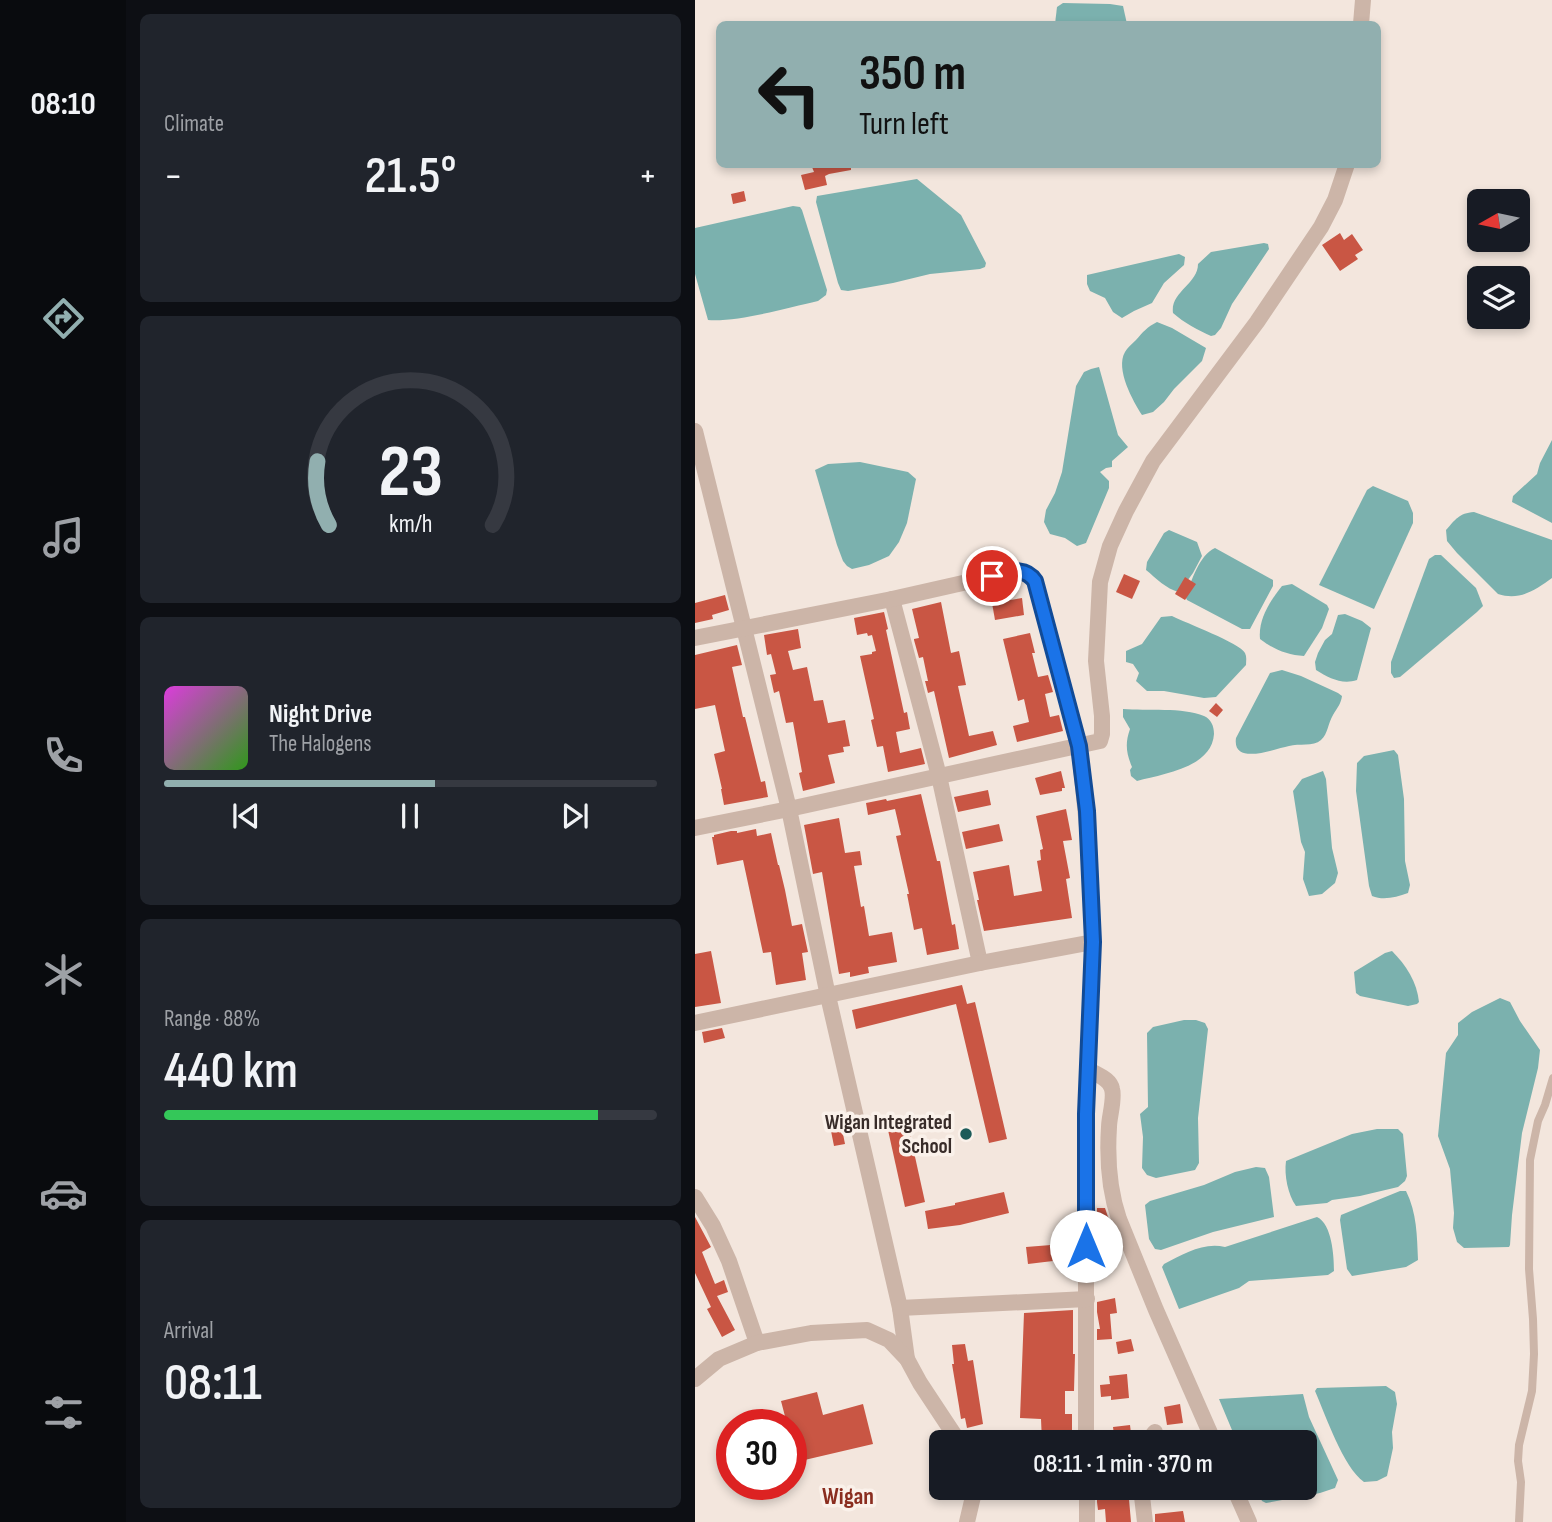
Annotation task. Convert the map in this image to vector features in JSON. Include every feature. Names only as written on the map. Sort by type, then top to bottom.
[{"type":"street","points":[[1361,21],[1363,0]]},
{"type":"street","points":[[695,828],[1100,741],[1102,716],[1096,661],[1100,582],[1110,546],[1153,461],[1257,322],[1321,227],[1335,201],[1346,168]]},
{"type":"street","points":[[695,431],[789,809],[828,996],[900,1308],[907,1359]]},
{"type":"street","points":[[695,638],[892,599],[1016,570],[1031,575],[1035,581],[1079,746],[1087,811],[1093,942],[1086,1114],[1086,1430]]},
{"type":"street","points":[[892,599],[939,776],[980,963]]},
{"type":"street","points":[[695,1023],[1093,942]]},
{"type":"street","points":[[1088,1069],[1107,1080],[1112,1090],[1109,1168],[1119,1219],[1209,1430]]},
{"type":"street","points":[[695,1197],[713,1226],[729,1261],[757,1343]]},
{"type":"street","points":[[900,1308],[1086,1299]]},
{"type":"street","points":[[695,1379],[719,1359],[757,1343],[811,1333],[868,1330],[889,1339],[907,1359],[951,1430]]},
{"type":"street","points":[[967,1522],[972,1500]]},
{"type":"street","points":[[1087,1500],[1087,1522]]},
{"type":"street","points":[[1142,1500],[1145,1522]]},
{"type":"street","points":[[1239,1500],[1249,1522]]},
{"type":"lane","points":[[1519,1522],[1519,1445],[1532,1391],[1534,1354],[1529,1269],[1530,1160],[1538,1121],[1552,1078]]},
{"type":"water","points":[[1063,3],[1123,6],[1126,21],[1055,21],[1057,7]]},
{"type":"water","points":[[917,179],[961,215],[986,263],[985,267],[841,290],[816,202],[817,196]]},
{"type":"water","points":[[793,206],[802,210],[827,290],[826,295],[818,301],[763,314],[708,320],[695,274],[695,228]]},
{"type":"water","points":[[1268,244],[1269,249],[1215,335],[1211,336],[1196,329],[1173,313],[1176,299],[1194,277],[1198,264],[1211,252]]},
{"type":"water","points":[[1179,254],[1185,257],[1184,265],[1164,283],[1152,303],[1122,318],[1113,312],[1105,298],[1090,291],[1087,284],[1087,275]]},
{"type":"water","points":[[1157,322],[1206,348],[1202,361],[1164,402],[1153,412],[1142,415],[1126,385],[1122,359],[1128,348],[1145,330]]},
{"type":"water","points":[[1099,367],[1118,435],[1128,447],[1112,461],[1112,467],[1100,472],[1109,481],[1109,488],[1086,543],[1077,546],[1065,538],[1050,534],[1044,522],[1046,510],[1062,472],[1076,386],[1084,372]]},
{"type":"water","points":[[1552,440],[1553,523],[1512,502],[1513,496],[1537,474]]},
{"type":"water","points":[[860,462],[908,472],[916,479],[907,523],[899,542],[889,556],[852,569],[843,561],[837,545],[815,470],[828,464]]},
{"type":"water","points":[[1373,486],[1408,501],[1413,513],[1413,523],[1374,609],[1319,585],[1367,490]]},
{"type":"water","points":[[1474,512],[1552,540],[1552,578],[1520,595],[1498,594],[1447,541],[1446,530],[1452,523],[1461,515]]},
{"type":"water","points":[[1169,530],[1197,542],[1202,556],[1179,592],[1165,586],[1146,570],[1147,562],[1164,533]]},
{"type":"water","points":[[1215,548],[1273,580],[1273,586],[1250,629],[1242,629],[1187,600],[1185,596],[1200,562]]},
{"type":"water","points":[[1441,555],[1476,588],[1483,606],[1400,677],[1394,678],[1391,662],[1429,559]]},
{"type":"water","points":[[1292,584],[1327,605],[1329,609],[1322,628],[1304,656],[1281,651],[1260,639],[1261,624],[1269,604],[1282,586]]},
{"type":"water","points":[[1345,614],[1371,628],[1357,680],[1346,682],[1316,670],[1315,662],[1325,640],[1332,634],[1338,615]]},
{"type":"water","points":[[1172,616],[1223,639],[1245,653],[1246,665],[1216,697],[1147,691],[1136,681],[1139,673],[1133,664],[1126,662],[1126,651],[1142,644],[1161,617]]},
{"type":"water","points":[[1282,670],[1342,696],[1325,735],[1314,743],[1255,754],[1240,751],[1236,738],[1270,673]]},
{"type":"water","points":[[1123,709],[1175,710],[1204,716],[1213,728],[1211,745],[1205,755],[1184,768],[1137,781],[1131,776],[1132,767],[1127,748],[1130,729],[1123,717]]},
{"type":"water","points":[[1394,750],[1398,755],[1404,799],[1405,861],[1410,885],[1408,893],[1381,898],[1372,896],[1369,886],[1356,791],[1357,763],[1364,756]]},
{"type":"water","points":[[1323,771],[1332,848],[1338,873],[1335,883],[1322,894],[1309,896],[1303,879],[1305,852],[1293,791],[1302,779]]},
{"type":"water","points":[[1392,951],[1413,981],[1418,995],[1417,1004],[1408,1006],[1356,993],[1354,972]]},
{"type":"water","points":[[1500,998],[1510,1002],[1540,1050],[1538,1068],[1522,1133],[1510,1245],[1464,1248],[1457,1242],[1453,1228],[1450,1169],[1438,1136],[1446,1053],[1458,1035],[1458,1023],[1472,1012]]},
{"type":"water","points":[[1184,1020],[1205,1023],[1208,1029],[1198,1118],[1199,1163],[1195,1170],[1156,1178],[1147,1175],[1142,1168],[1143,1137],[1140,1114],[1148,1107],[1147,1033],[1153,1027]]},
{"type":"water","points":[[1377,1129],[1398,1129],[1403,1134],[1407,1176],[1405,1181],[1398,1187],[1360,1196],[1296,1206],[1287,1185],[1286,1161],[1352,1134]]},
{"type":"water","points":[[1256,1167],[1265,1168],[1269,1177],[1274,1217],[1213,1232],[1161,1250],[1155,1249],[1149,1239],[1145,1205],[1150,1201]]},
{"type":"water","points":[[1406,1191],[1412,1208],[1418,1260],[1406,1267],[1352,1276],[1347,1269],[1341,1215]]},
{"type":"water","points":[[1317,1217],[1326,1226],[1333,1249],[1334,1271],[1328,1275],[1249,1281],[1239,1288],[1179,1309],[1162,1267],[1164,1264],[1201,1248],[1225,1247]]},
{"type":"water","points":[[1386,1386],[1395,1392],[1397,1404],[1387,1476],[1377,1481],[1364,1482],[1356,1475],[1342,1453],[1315,1391],[1317,1388]]},
{"type":"water","points":[[1303,1394],[1315,1430],[1232,1430],[1219,1399]]},
{"type":"water","points":[[1317,1434],[1338,1480],[1335,1488],[1317,1494]]},
{"type":"water","points":[[1261,1500],[1282,1500],[1266,1503]]},
{"type":"building","points":[[812,168],[851,168],[825,176],[827,185],[805,190],[801,175],[814,172]]},
{"type":"building","points":[[744,191],[746,201],[733,204],[731,194]]},
{"type":"building","points":[[1340,233],[1344,240],[1352,234],[1363,250],[1355,255],[1358,259],[1340,271],[1322,245]]},
{"type":"building","points":[[1124,574],[1140,581],[1132,599],[1116,592]]},
{"type":"building","points":[[1185,577],[1196,584],[1185,600],[1175,594]]},
{"type":"building","points":[[725,595],[729,610],[712,615],[713,619],[695,623],[695,603]]},
{"type":"building","points":[[1022,598],[1024,615],[995,620],[992,603]]},
{"type":"building","points":[[941,602],[951,653],[959,651],[966,685],[958,686],[969,736],[993,731],[997,745],[949,758],[934,691],[928,693],[923,657],[919,658],[914,640],[919,638],[912,609]]},
{"type":"building","points":[[884,612],[904,713],[907,712],[910,729],[896,732],[900,753],[921,748],[925,764],[888,772],[883,746],[877,747],[871,720],[874,719],[860,656],[876,651],[872,635],[857,635],[854,618]]},
{"type":"building","points":[[798,629],[801,648],[788,651],[793,670],[807,667],[814,701],[823,700],[828,723],[845,720],[850,746],[843,747],[844,752],[828,755],[835,783],[803,791],[793,722],[786,723],[779,691],[774,693],[770,675],[776,674],[771,654],[767,655],[764,635]]},
{"type":"building","points":[[1030,633],[1038,677],[1048,675],[1053,692],[1045,694],[1050,717],[1059,715],[1063,731],[1017,742],[1013,726],[1029,722],[1024,699],[1018,701],[1003,639]]},
{"type":"building","points":[[737,645],[742,665],[732,667],[761,782],[765,781],[768,797],[724,805],[714,754],[725,751],[715,705],[695,709],[695,655]]},
{"type":"building","points":[[1216,703],[1223,710],[1217,717],[1209,711]]},
{"type":"building","points":[[1061,771],[1065,788],[1040,795],[1035,778]]},
{"type":"building","points":[[988,790],[991,805],[958,812],[954,797]]},
{"type":"building","points":[[921,794],[937,861],[940,861],[959,949],[927,955],[922,928],[914,930],[896,836],[901,835],[895,809],[868,815],[866,803]]},
{"type":"building","points":[[1066,809],[1072,840],[1063,841],[1070,878],[1066,879],[1072,918],[984,931],[973,872],[1009,865],[1014,896],[1042,891],[1037,861],[1041,860],[1040,850],[1043,849],[1036,816]]},
{"type":"building","points":[[839,818],[845,853],[860,851],[862,865],[854,866],[869,936],[892,932],[897,962],[868,967],[869,973],[850,977],[850,972],[839,974],[822,872],[813,874],[804,825]]},
{"type":"building","points":[[999,824],[1003,841],[966,849],[962,832]]},
{"type":"building","points":[[756,829],[757,836],[771,833],[792,926],[802,924],[808,952],[802,953],[806,980],[776,985],[771,952],[763,953],[743,860],[717,865],[712,837],[714,835]]},
{"type":"building","points":[[711,951],[721,1003],[695,1007],[695,954]]},
{"type":"building","points":[[962,985],[967,1004],[975,1002],[1007,1139],[989,1143],[956,1004],[856,1029],[852,1010]]},
{"type":"building","points":[[722,1028],[725,1038],[704,1043],[702,1032]]},
{"type":"building","points":[[906,1116],[925,1202],[905,1207],[886,1121]]},
{"type":"building","points":[[842,1129],[845,1144],[834,1146],[831,1131]]},
{"type":"building","points":[[1004,1192],[1009,1213],[960,1225],[928,1229],[925,1211]]},
{"type":"building","points":[[1097,1208],[1105,1208],[1113,1238],[1097,1238]]},
{"type":"building","points":[[695,1217],[711,1247],[702,1252],[715,1284],[724,1280],[728,1292],[717,1296],[735,1330],[722,1337],[707,1309],[711,1307],[695,1273]]},
{"type":"building","points":[[1051,1245],[1053,1261],[1028,1264],[1026,1247]]},
{"type":"building","points":[[1115,1298],[1117,1313],[1110,1314],[1112,1339],[1097,1340],[1097,1329],[1100,1329],[1097,1302]]},
{"type":"building","points":[[1073,1310],[1074,1391],[1065,1391],[1065,1414],[1072,1414],[1072,1430],[1041,1430],[1041,1419],[1020,1418],[1024,1313]]},
{"type":"building","points":[[1131,1339],[1134,1351],[1118,1354],[1116,1342]]},
{"type":"building","points":[[965,1344],[968,1361],[973,1360],[983,1424],[967,1428],[965,1418],[961,1419],[952,1364],[952,1345]]},
{"type":"building","points":[[1127,1374],[1129,1398],[1111,1400],[1111,1396],[1101,1397],[1100,1385],[1110,1384],[1109,1376]]},
{"type":"building","points":[[817,1392],[823,1415],[863,1404],[873,1444],[807,1459],[807,1409],[783,1409],[781,1401]]},
{"type":"building","points":[[1180,1404],[1183,1423],[1167,1425],[1164,1407]]},
{"type":"building","points":[[1130,1425],[1131,1430],[1113,1430],[1113,1427]]},
{"type":"building","points":[[1129,1500],[1131,1522],[1106,1522],[1105,1509],[1098,1510],[1097,1502]]},
{"type":"building","points":[[1183,1511],[1185,1522],[1155,1522],[1155,1514]]},
{"type":"place","name":"Wigan Integrated School","points":[[966,1134]]},
{"type":"district","name":"Wigan","points":[[848,1496]]},
{"type":"route","points":[[992,576],[1016,570],[1031,575],[1035,581],[1079,746],[1087,811],[1093,942],[1086,1114],[1086,1246]]}]
